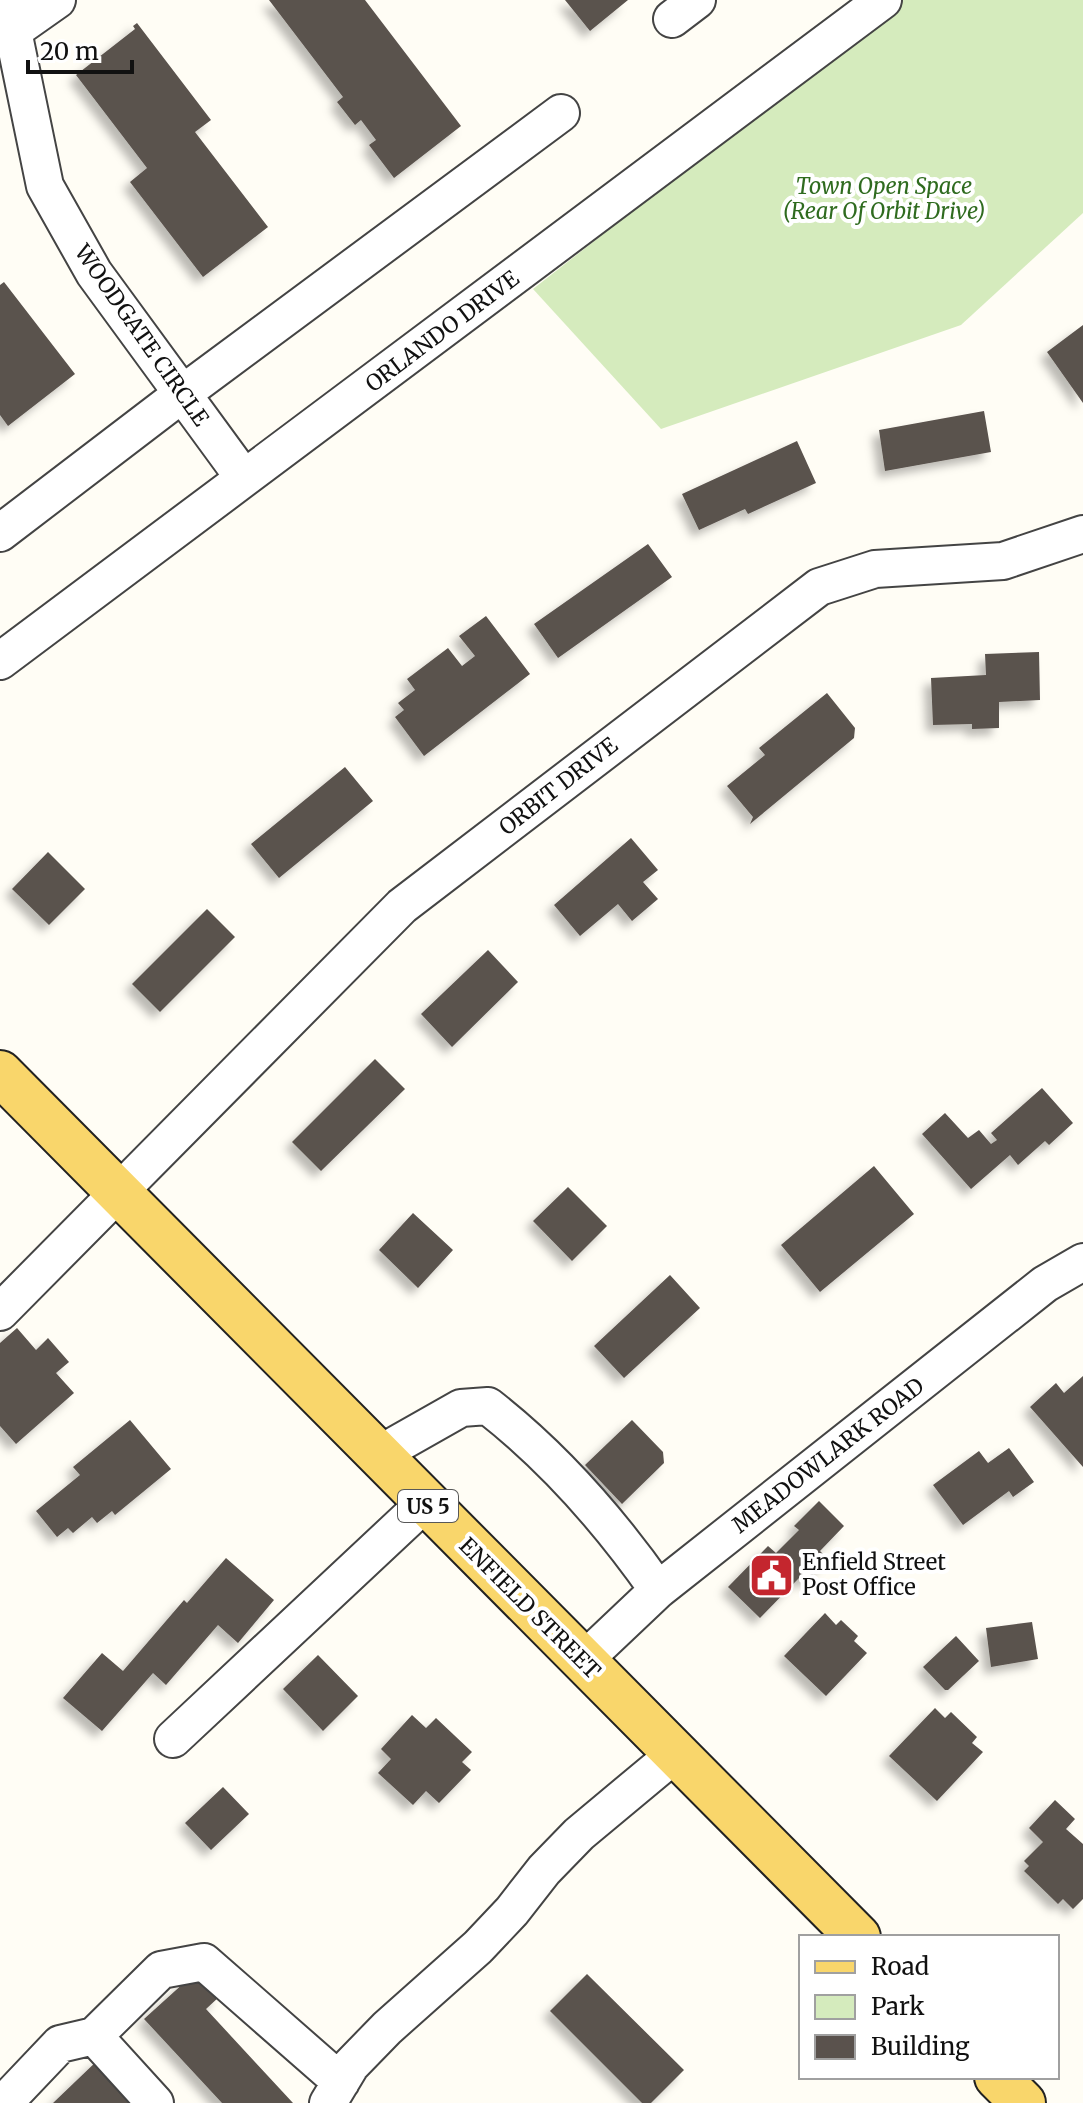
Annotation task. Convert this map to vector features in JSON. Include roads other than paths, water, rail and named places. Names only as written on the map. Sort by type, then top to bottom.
[{"type":"main road","name":"ENFIELD STREET","points":[[0,1073],[856,1935]]},
{"type":"main road","points":[[999,2079],[1023,2103]]},
{"type":"street","points":[[9,22],[57,0]]},
{"type":"street","name":"ORLANDO DRIVE","points":[[0,661],[883,0]]},
{"type":"street","name":"WOODGATE CIRCLE","points":[[9,22],[45,186],[94,273],[244,478]]},
{"type":"street","points":[[0,533],[561,113]]},
{"type":"street","name":"ORBIT DRIVE","points":[[0,1312],[402,906],[819,587],[875,569],[1003,561],[1083,534]]},
{"type":"street","name":"MEADOWLARK ROAD","points":[[583,1661],[658,1590],[1045,1284],[1083,1262]]},
{"type":"street","points":[[378,1455],[461,1408],[488,1406],[517,1428],[622,1539],[658,1590]]},
{"type":"street","points":[[173,1739],[425,1503]]},
{"type":"street","points":[[4,2103],[60,2044],[94,2036],[161,1970],[204,1962],[334,2093],[351,2065],[495,1929],[579,1834],[675,1754]]},
{"type":"street","points":[[94,2036],[155,2103]]},
{"type":"place","name":"Enfield Street Post Office","points":[[771,1575]]},
{"type":"park label","name":"Town Open Space (Rear Of Orbit Drive)","points":[[884,198]]}]
